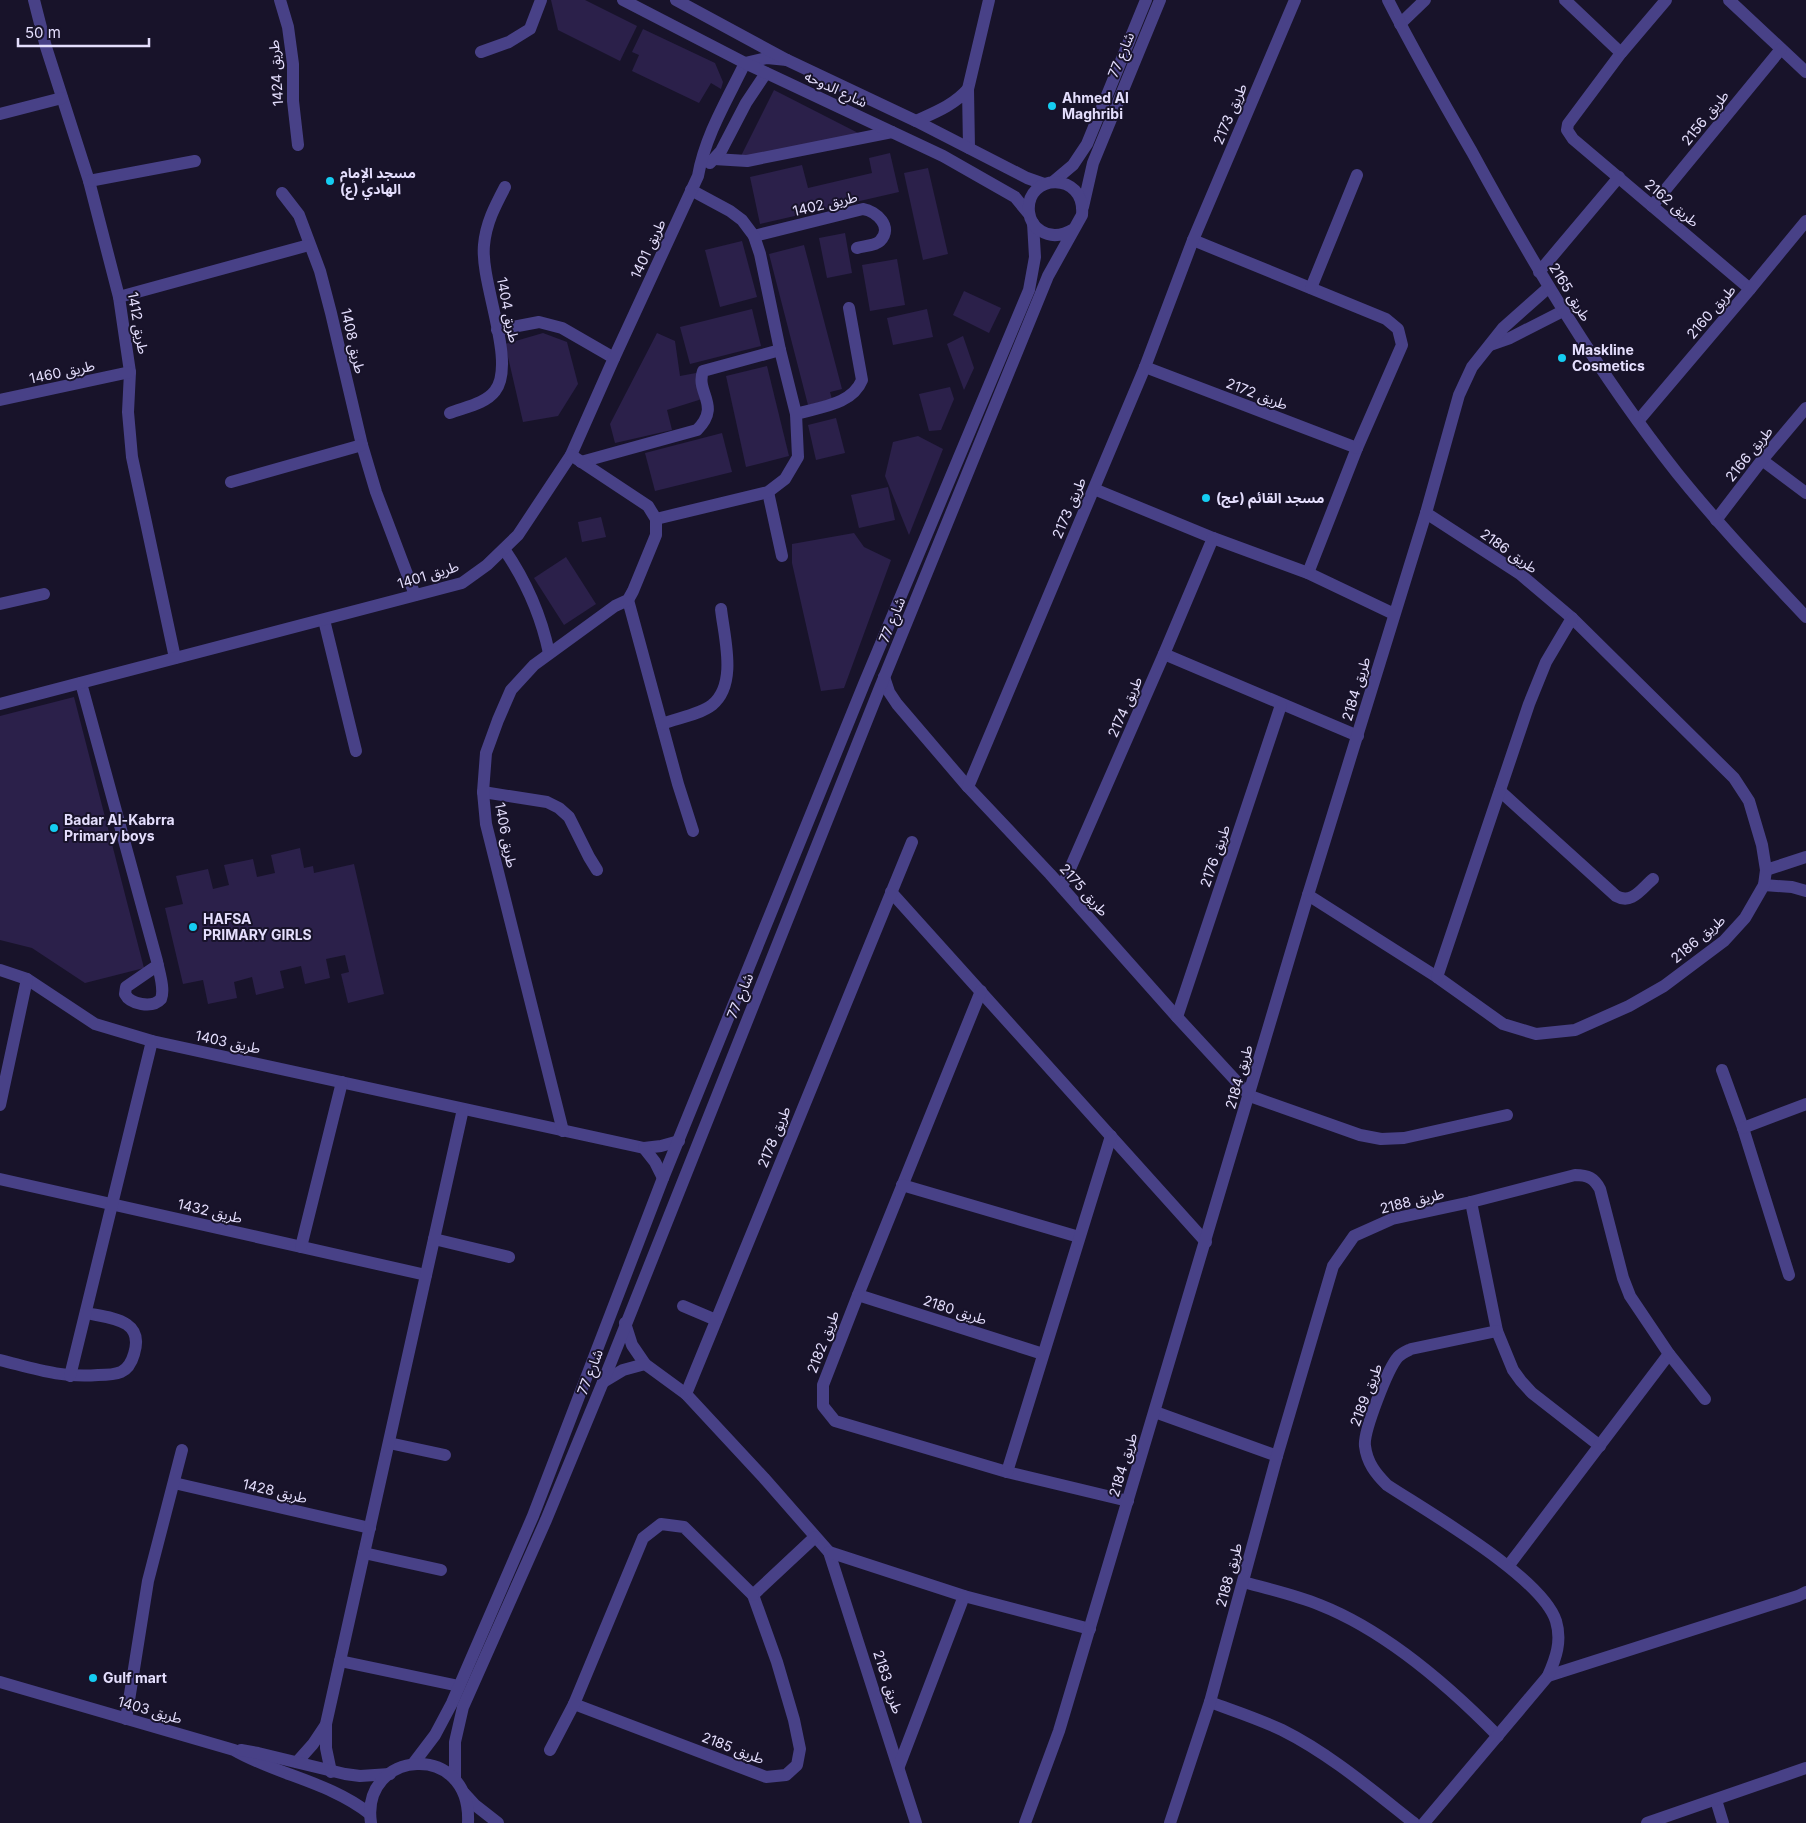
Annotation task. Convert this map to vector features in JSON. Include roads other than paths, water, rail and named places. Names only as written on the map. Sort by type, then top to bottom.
[{"type":"street","name":"طريق 1412","points":[[34,0],[62,98],[89,181],[119,297],[130,372],[128,412],[132,457],[174,658]]},
{"type":"street","name":"طريق 1424","points":[[280,0],[288,27],[293,64],[293,101],[298,144]]},
{"type":"street","points":[[481,52],[509,42],[530,29],[541,0]]},
{"type":"street","name":"شارع الدوحه","points":[[623,0],[745,63],[943,156],[1015,197],[1031,219]]},
{"type":"street","name":"شارع الدوحه","points":[[676,0],[787,60],[916,120],[1027,178],[1049,183]]},
{"type":"street","points":[[969,148],[968,89],[989,0]]},
{"type":"street","name":"شارع 77","points":[[1049,183],[1073,165],[1087,144],[1146,0]]},
{"type":"street","name":"شارع 77","points":[[1083,207],[1093,163],[1160,0]]},
{"type":"street","name":"طريق 2173","points":[[968,787],[1145,368],[1193,240],[1295,0]]},
{"type":"street","name":"طريق 2165","points":[[1388,0],[1548,288],[1563,311],[1638,421],[1716,520],[1806,617]]},
{"type":"street","points":[[1400,24],[1425,0]]},
{"type":"street","points":[[1565,0],[1621,52],[1666,0]]},
{"type":"street","points":[[1729,0],[1806,72]]},
{"type":"street","name":"طريق 2156","points":[[1652,206],[1781,48]]},
{"type":"street","name":"طريق 2162","points":[[1621,52],[1568,124],[1567,130],[1573,139],[1750,289]]},
{"type":"street","points":[[745,63],[767,58],[787,60]]},
{"type":"street","name":"طريق 1401","points":[[0,704],[462,583],[487,566],[518,535],[576,459],[614,358],[692,190],[698,176],[701,156],[707,141],[745,63]]},
{"type":"street","name":"طريق 1401","points":[[698,176],[721,152],[746,103],[766,73]]},
{"type":"street","points":[[916,120],[950,105],[968,89]]},
{"type":"street","points":[[0,114],[62,98]]},
{"type":"street","points":[[714,159],[747,161],[892,132]]},
{"type":"street","points":[[89,181],[195,161]]},
{"type":"street","points":[[1311,288],[1357,175]]},
{"type":"street","points":[[1539,272],[1619,177]]},
{"type":"street","points":[[1062,182],[1076,191],[1083,207],[1082,215],[1074,228],[1067,233],[1052,236],[1045,234],[1031,219],[1029,205],[1037,189],[1049,183],[1062,182]]},
{"type":"street","name":"طريق 1404","points":[[450,413],[488,398],[499,384],[503,368],[484,266],[484,245],[495,205],[506,187]]},
{"type":"street","points":[[656,519],[768,492],[785,479],[798,457],[796,414],[780,350],[760,254],[754,236],[742,220],[730,211],[692,190]]},
{"type":"street","name":"طريق 1408","points":[[282,193],[299,215],[308,245],[320,271],[362,445],[376,492],[414,595]]},
{"type":"street","name":"طريق 1402","points":[[754,236],[863,209],[872,211],[880,218],[885,228],[883,236],[879,243],[857,248]]},
{"type":"street","name":"شارع 77","points":[[413,1764],[434,1735],[459,1686],[533,1516],[663,1178],[864,684],[1028,290],[1035,257],[1031,219]]},
{"type":"street","name":"طريق 2160","points":[[1638,421],[1806,221]]},
{"type":"street","name":"شارع 77","points":[[455,1779],[455,1742],[463,1707],[542,1529],[603,1382],[884,678],[1048,276],[1074,228]]},
{"type":"street","points":[[1193,240],[1386,318],[1398,328],[1402,345],[1308,573]]},
{"type":"street","points":[[119,297],[308,245]]},
{"type":"street","name":"طريق 2184","points":[[1025,1823],[1059,1730],[1090,1629],[1250,1096],[1308,895],[1426,513],[1459,395],[1472,367],[1510,320],[1548,288]]},
{"type":"street","points":[[796,414],[846,400],[859,388],[862,380],[849,308]]},
{"type":"street","points":[[1490,345],[1510,338],[1563,311]]},
{"type":"street","points":[[497,330],[539,322],[562,328],[614,358]]},
{"type":"street","points":[[576,459],[697,430],[705,420],[708,402],[700,378],[703,371],[780,350]]},
{"type":"street","name":"طريق 2172","points":[[1145,368],[1358,448]]},
{"type":"street","name":"طريق 1460","points":[[0,400],[130,372]]},
{"type":"street","name":"طريق 2166","points":[[1716,520],[1762,460],[1806,408]]},
{"type":"street","points":[[231,482],[362,445]]},
{"type":"street","points":[[576,459],[648,506],[656,519],[656,535],[628,600],[678,784],[693,831]]},
{"type":"street","points":[[1762,460],[1806,493]]},
{"type":"street","points":[[1094,489],[1212,538],[1308,573],[1394,614]]},
{"type":"street","points":[[768,492],[782,556]]},
{"type":"street","name":"طريق 2186","points":[[1308,895],[1437,977],[1503,1024],[1536,1034],[1575,1030],[1629,1006],[1664,986],[1724,941],[1745,918],[1764,885],[1766,870],[1762,845],[1749,800],[1734,778],[1572,618],[1520,574],[1426,513]]},
{"type":"street","name":"طريق 2174","points":[[1062,887],[1164,654],[1212,538]]},
{"type":"street","points":[[504,549],[515,565],[532,598],[549,653]]},
{"type":"street","points":[[0,604],[44,594]]},
{"type":"street","name":"طريق 1406","points":[[563,1131],[486,824],[483,792],[486,753],[511,690],[534,665],[615,606],[628,600]]},
{"type":"street","points":[[662,724],[701,711],[712,705],[726,686],[728,674],[721,609]]},
{"type":"street","points":[[1437,977],[1537,680],[1572,618]]},
{"type":"street","points":[[324,620],[356,751]]},
{"type":"street","points":[[1164,654],[1358,736]]},
{"type":"street","name":"طريق 2175","points":[[884,678],[889,692],[897,704],[968,787],[1062,887],[1250,1096]]},
{"type":"street","points":[[81,683],[158,966]]},
{"type":"street","points":[[872,708],[884,704],[897,704]]},
{"type":"street","name":"طريق 2176","points":[[1177,1017],[1281,705]]},
{"type":"street","points":[[1500,791],[1616,896],[1624,900],[1630,899],[1653,880]]},
{"type":"street","points":[[483,792],[546,802],[559,808],[569,817],[597,870]]},
{"type":"street","name":"طريق 2178","points":[[686,1394],[912,842]]},
{"type":"street","points":[[1766,870],[1806,857]]},
{"type":"street","points":[[1764,885],[1792,887],[1806,892]]},
{"type":"street","points":[[891,892],[1206,1242]]},
{"type":"street","name":"طريق 1403","points":[[0,970],[27,979],[95,1024],[152,1041],[644,1148],[679,1141]]},
{"type":"street","points":[[0,1105],[27,979]]},
{"type":"street","name":"طريق 2182","points":[[981,991],[823,1385],[823,1406],[835,1421],[1008,1472],[1128,1501]]},
{"type":"street","points":[[70,1376],[152,1041]]},
{"type":"street","points":[[1722,1070],[1743,1128],[1789,1275]]},
{"type":"street","points":[[301,1247],[342,1082]]},
{"type":"street","points":[[1250,1096],[1360,1135],[1381,1139],[1404,1138],[1507,1115]]},
{"type":"street","points":[[1743,1128],[1806,1104]]},
{"type":"street","points":[[331,1772],[326,1748],[326,1724],[463,1109]]},
{"type":"street","points":[[1008,1472],[1110,1136]]},
{"type":"street","points":[[644,1148],[655,1162],[663,1178]]},
{"type":"street","name":"طريق 2188","points":[[1174,1821],[1210,1702],[1277,1456],[1333,1266],[1354,1236],[1392,1219],[1471,1202],[1575,1175],[1591,1177],[1600,1189],[1623,1278],[1630,1296],[1669,1354]]},
{"type":"street","name":"طريق 1432","points":[[0,1179],[426,1275]]},
{"type":"street","points":[[902,1185],[1080,1237]]},
{"type":"street","points":[[1471,1202],[1497,1331],[1514,1370],[1532,1393],[1600,1446]]},
{"type":"street","points":[[434,1239],[509,1257]]},
{"type":"street","name":"طريق 2180","points":[[858,1295],[1043,1354]]},
{"type":"street","points":[[683,1306],[716,1320]]},
{"type":"street","points":[[0,1360],[70,1376],[120,1373],[128,1367],[134,1355],[135,1332],[130,1326],[117,1320],[86,1313]]},
{"type":"street","name":"طريق 2183","points":[[625,1323],[632,1345],[645,1364],[686,1394],[829,1552],[916,1823]]},
{"type":"street","name":"طريق 2189","points":[[1424,1823],[1548,1676],[1557,1656],[1559,1638],[1556,1621],[1548,1605],[1509,1565],[1387,1485],[1376,1474],[1367,1458],[1364,1444],[1367,1430],[1391,1366],[1400,1355],[1411,1349],[1497,1331]]},
{"type":"street","points":[[1509,1565],[1669,1354],[1705,1399]]},
{"type":"street","points":[[603,1382],[622,1370],[645,1364]]},
{"type":"street","points":[[1155,1412],[1277,1456]]},
{"type":"street","points":[[389,1443],[445,1454]]},
{"type":"street","points":[[126,1719],[148,1581],[182,1450]]},
{"type":"street","name":"طريق 1428","points":[[174,1483],[370,1528]]},
{"type":"street","name":"طريق 2185","points":[[550,1750],[574,1704],[643,1538],[662,1524],[684,1527],[753,1595],[777,1662],[794,1720],[800,1749],[798,1764],[786,1775],[766,1777],[574,1704]]},
{"type":"street","points":[[753,1595],[815,1537]]},
{"type":"street","name":"طريق 2183","points":[[829,1552],[964,1596],[1090,1629]]},
{"type":"street","points":[[364,1553],[441,1570]]},
{"type":"street","points":[[1244,1582],[1319,1604],[1344,1615],[1364,1627],[1428,1671],[1466,1704],[1498,1736]]},
{"type":"street","points":[[1548,1676],[1806,1592]]},
{"type":"street","points":[[899,1766],[964,1596]]},
{"type":"street","points":[[340,1661],[459,1686]]},
{"type":"street","name":"طريق 1403","points":[[0,1682],[234,1750],[262,1764],[349,1799],[370,1818]]},
{"type":"street","points":[[1210,1702],[1281,1730],[1304,1742],[1340,1766],[1414,1823]]},
{"type":"street","points":[[297,1762],[313,1744],[326,1724]]},
{"type":"street","name":"طريق 1403","points":[[234,1750],[250,1751],[331,1772],[360,1776],[390,1774]]},
{"type":"street","points":[[370,1818],[371,1802],[381,1782],[400,1767],[413,1764],[428,1764],[443,1770],[455,1779],[475,1805],[498,1823]]},
{"type":"street","points":[[1647,1823],[1806,1768]]},
{"type":"street","points":[[464,1793],[468,1807],[468,1823]]},
{"type":"street","points":[[1716,1800],[1723,1823]]},
{"type":"place","name":"Ahmed Al Maghribi","points":[[1052,106]]},
{"type":"place","name":"مسجد الإمام الهادي (ع)","points":[[330,181]]},
{"type":"place","name":"Maskline Cosmetics","points":[[1562,358]]},
{"type":"place","name":"مسجد القائم (عج)","points":[[1206,498]]},
{"type":"place","name":"Badar Al-Kabrra Primary boys","points":[[54,828]]},
{"type":"place","name":"HAFSA PRIMARY GIRLS","points":[[193,927]]},
{"type":"place","name":"Gulf mart","points":[[93,1678]]}]
